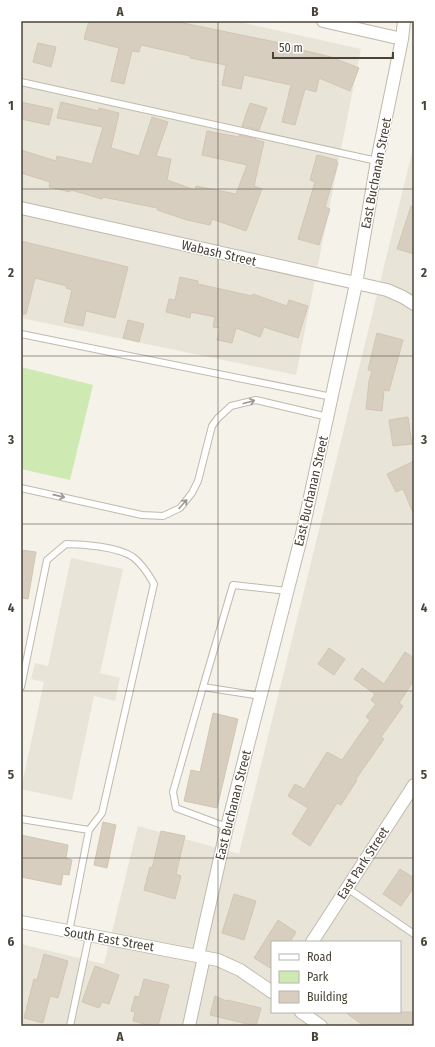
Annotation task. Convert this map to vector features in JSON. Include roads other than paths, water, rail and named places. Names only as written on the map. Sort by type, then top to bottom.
[{"type":"street","points":[[322,21],[402,39]]},
{"type":"street","name":"East Buchanan Street","points":[[189,1026],[201,956],[227,827],[302,534],[328,417],[356,284],[377,160],[402,39],[404,21]]},
{"type":"street","name":"Wabash Street","points":[[21,208],[387,290],[414,304]]},
{"type":"street","name":"East Park Street","points":[[313,941],[414,785]]},
{"type":"street","name":"South East Street","points":[[21,922],[218,960],[240,970],[271,991]]},
{"type":"street","points":[[302,1013],[314,1024]]},
{"type":"lane","points":[[21,82],[377,160]]},
{"type":"lane","points":[[21,334],[332,397]]},
{"type":"lane","points":[[21,488],[142,514],[163,516],[180,508],[192,493],[198,481],[212,426],[231,406],[256,400],[328,417]]},
{"type":"lane","points":[[21,687],[47,560],[66,544],[81,544],[122,552],[134,558],[148,573],[154,584],[102,813],[89,830],[69,932]]},
{"type":"lane","points":[[227,827],[176,808],[173,792],[233,585],[287,591]]},
{"type":"lane","points":[[203,687],[261,696]]},
{"type":"lane","points":[[21,819],[89,830]]},
{"type":"lane","points":[[347,888],[414,934]]},
{"type":"lane","points":[[70,1026],[89,936]]}]
